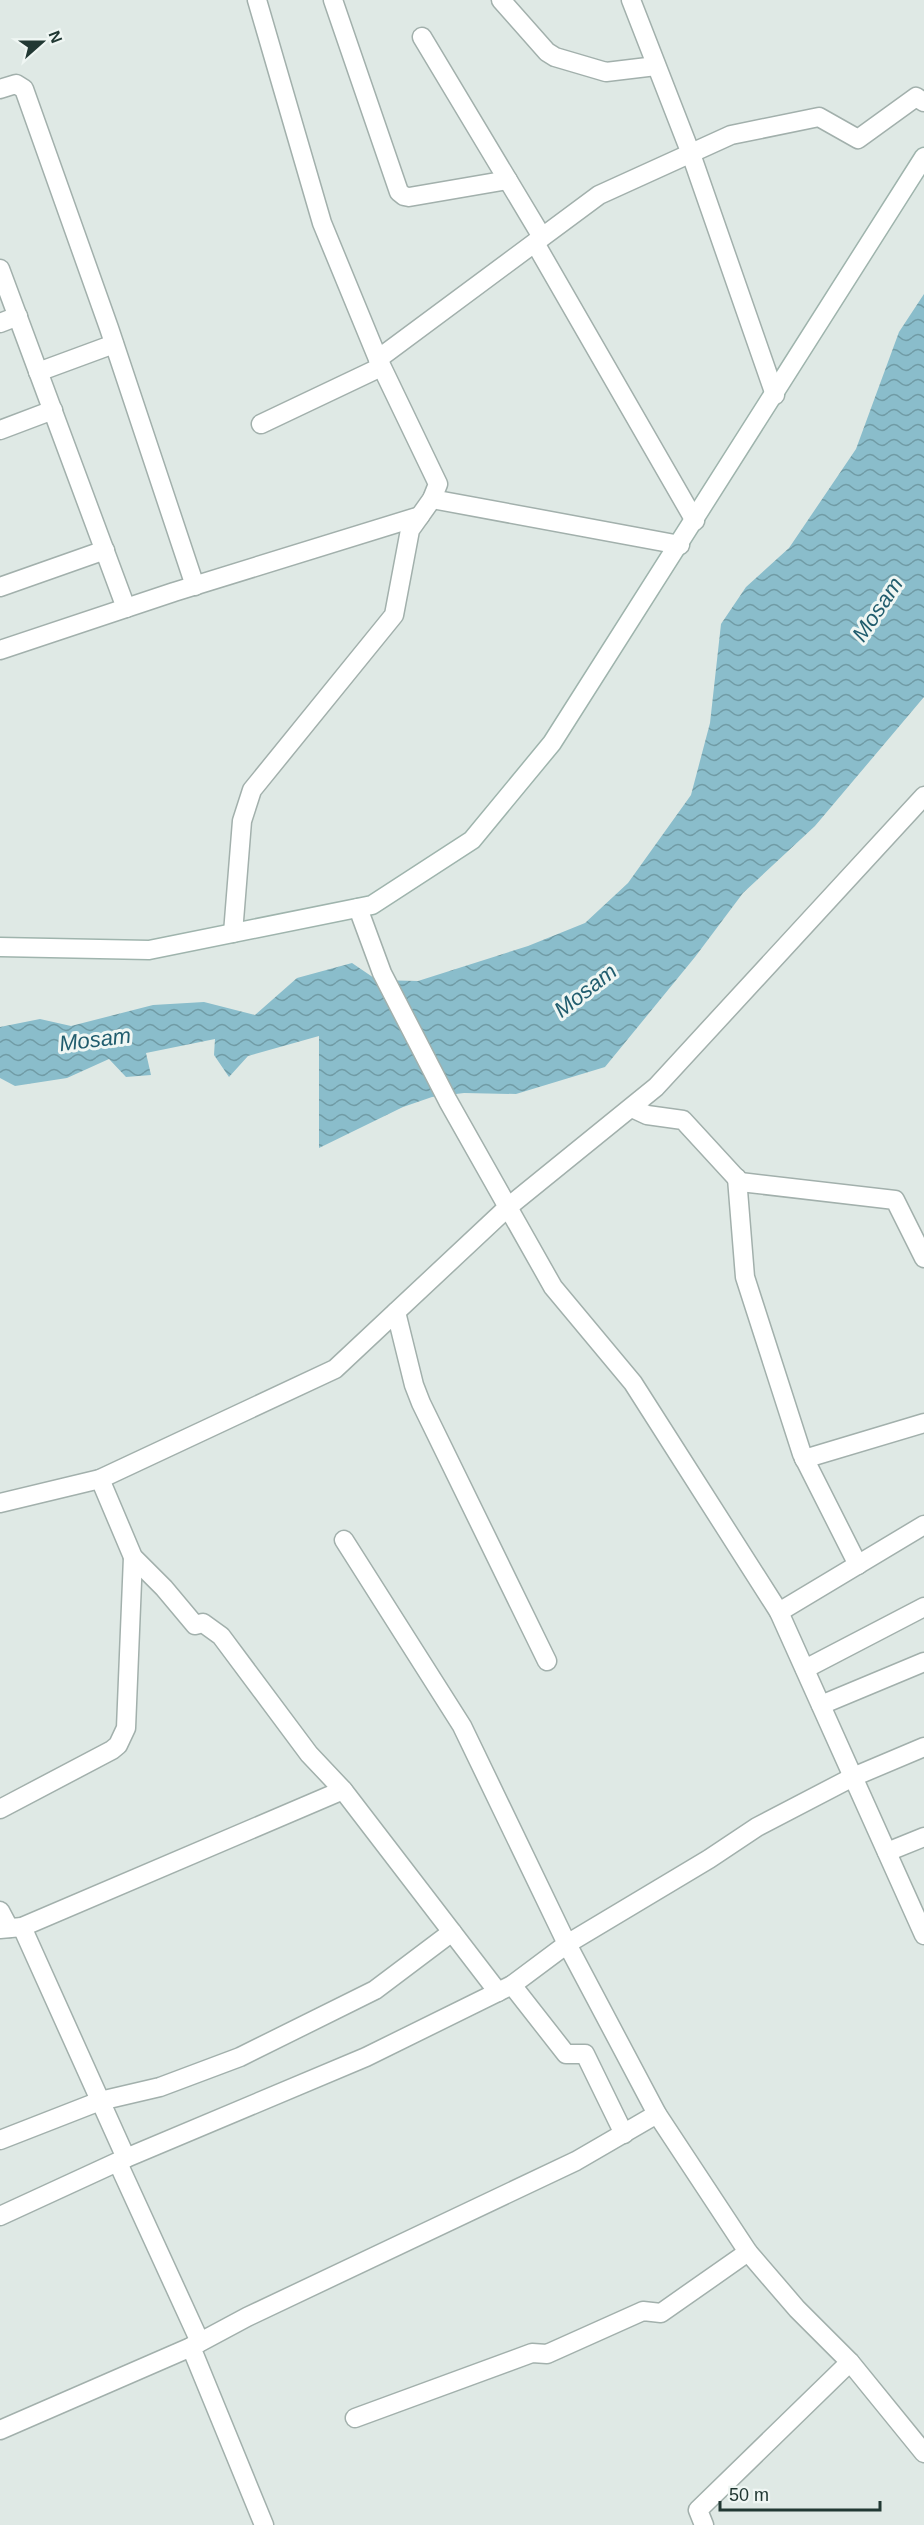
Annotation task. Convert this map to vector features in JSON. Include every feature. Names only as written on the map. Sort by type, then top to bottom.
[{"type":"street","points":[[233,933],[242,821],[252,790],[394,615],[410,530],[432,499],[438,484],[380,363],[322,223],[257,0]]},
{"type":"street","points":[[333,0],[399,192],[409,197],[508,180]]},
{"type":"street","points":[[501,0],[547,52],[555,57],[606,72],[656,66]]},
{"type":"street","points":[[631,0],[691,154],[775,395]]},
{"type":"street","points":[[422,37],[508,180],[695,521]]},
{"type":"street","points":[[0,89],[16,84],[24,89],[114,344],[195,586]]},
{"type":"street","points":[[261,424],[380,363],[599,195],[731,135],[819,117],[858,139],[916,97],[924,102]]},
{"type":"street","points":[[0,946],[149,950],[372,906],[472,840],[552,743],[680,545],[924,157]]},
{"type":"street","points":[[0,269],[126,608]]},
{"type":"street","points":[[0,323],[18,316]]},
{"type":"street","points":[[38,372],[114,344]]},
{"type":"street","points":[[0,430],[53,410]]},
{"type":"street","points":[[432,499],[680,545]]},
{"type":"street","points":[[0,650],[420,516]]},
{"type":"street","points":[[0,587],[105,550]]},
{"type":"street","points":[[0,1503],[100,1479],[335,1370],[508,1207],[656,1087],[924,796]]},
{"type":"street","points":[[358,908],[382,973],[448,1101],[553,1287],[633,1383],[779,1612],[924,1935]]},
{"type":"street","points":[[632,1107],[647,1115],[683,1120],[741,1182],[895,1200],[924,1258]]},
{"type":"street","points":[[737,1178],[743,1267],[804,1459],[858,1565]]},
{"type":"street","points":[[396,1312],[414,1386],[421,1403],[547,1661]]},
{"type":"street","points":[[804,1459],[924,1423]]},
{"type":"street","points":[[100,1479],[133,1557],[164,1588],[195,1625],[203,1623],[221,1636],[309,1754],[343,1790],[452,1932],[566,2054],[585,2054],[624,2134]]},
{"type":"street","points":[[779,1612],[924,1525]]},
{"type":"street","points":[[344,1540],[462,1726],[567,1944],[657,2114],[748,2252],[797,2309],[850,2362],[924,2453]]},
{"type":"street","points":[[0,1809],[112,1750],[123,1737],[126,1728],[133,1557]]},
{"type":"street","points":[[805,1669],[924,1607]]},
{"type":"street","points":[[821,1705],[924,1662]]},
{"type":"street","points":[[0,2216],[122,2160],[366,2057],[505,1988],[567,1944],[709,1859],[757,1827],[853,1777],[924,1746]]},
{"type":"street","points":[[10,1928],[343,1790]]},
{"type":"street","points":[[887,1852],[924,1837]]},
{"type":"street","points":[[0,1911],[100,2101],[196,2344],[264,2525]]},
{"type":"street","points":[[0,2140],[100,2101],[160,2087],[240,2057],[375,1990],[452,1932]]},
{"type":"street","points":[[0,2430],[196,2344],[247,2317],[576,2161],[657,2114]]},
{"type":"street","points":[[355,2418],[532,2353],[547,2354],[643,2311],[661,2313],[748,2252]]},
{"type":"street","points":[[704,2525],[698,2510],[850,2362]]},
{"type":"water","name":"Mosam","points":[[924,294],[924,697],[815,826],[743,893],[695,957],[605,1067],[516,1094],[464,1093],[432,1097],[403,1107],[319,1148],[319,1036],[248,1056],[229,1077],[214,1055],[215,1039],[146,1053],[151,1075],[126,1077],[109,1059],[67,1078],[15,1086],[0,1078],[0,1027],[40,1019],[71,1026],[153,1005],[204,1002],[255,1015],[297,978],[352,963],[377,980],[418,981],[528,946],[585,923],[628,883],[691,795],[710,723],[721,624],[746,587],[789,548],[856,449],[899,332]]}]
